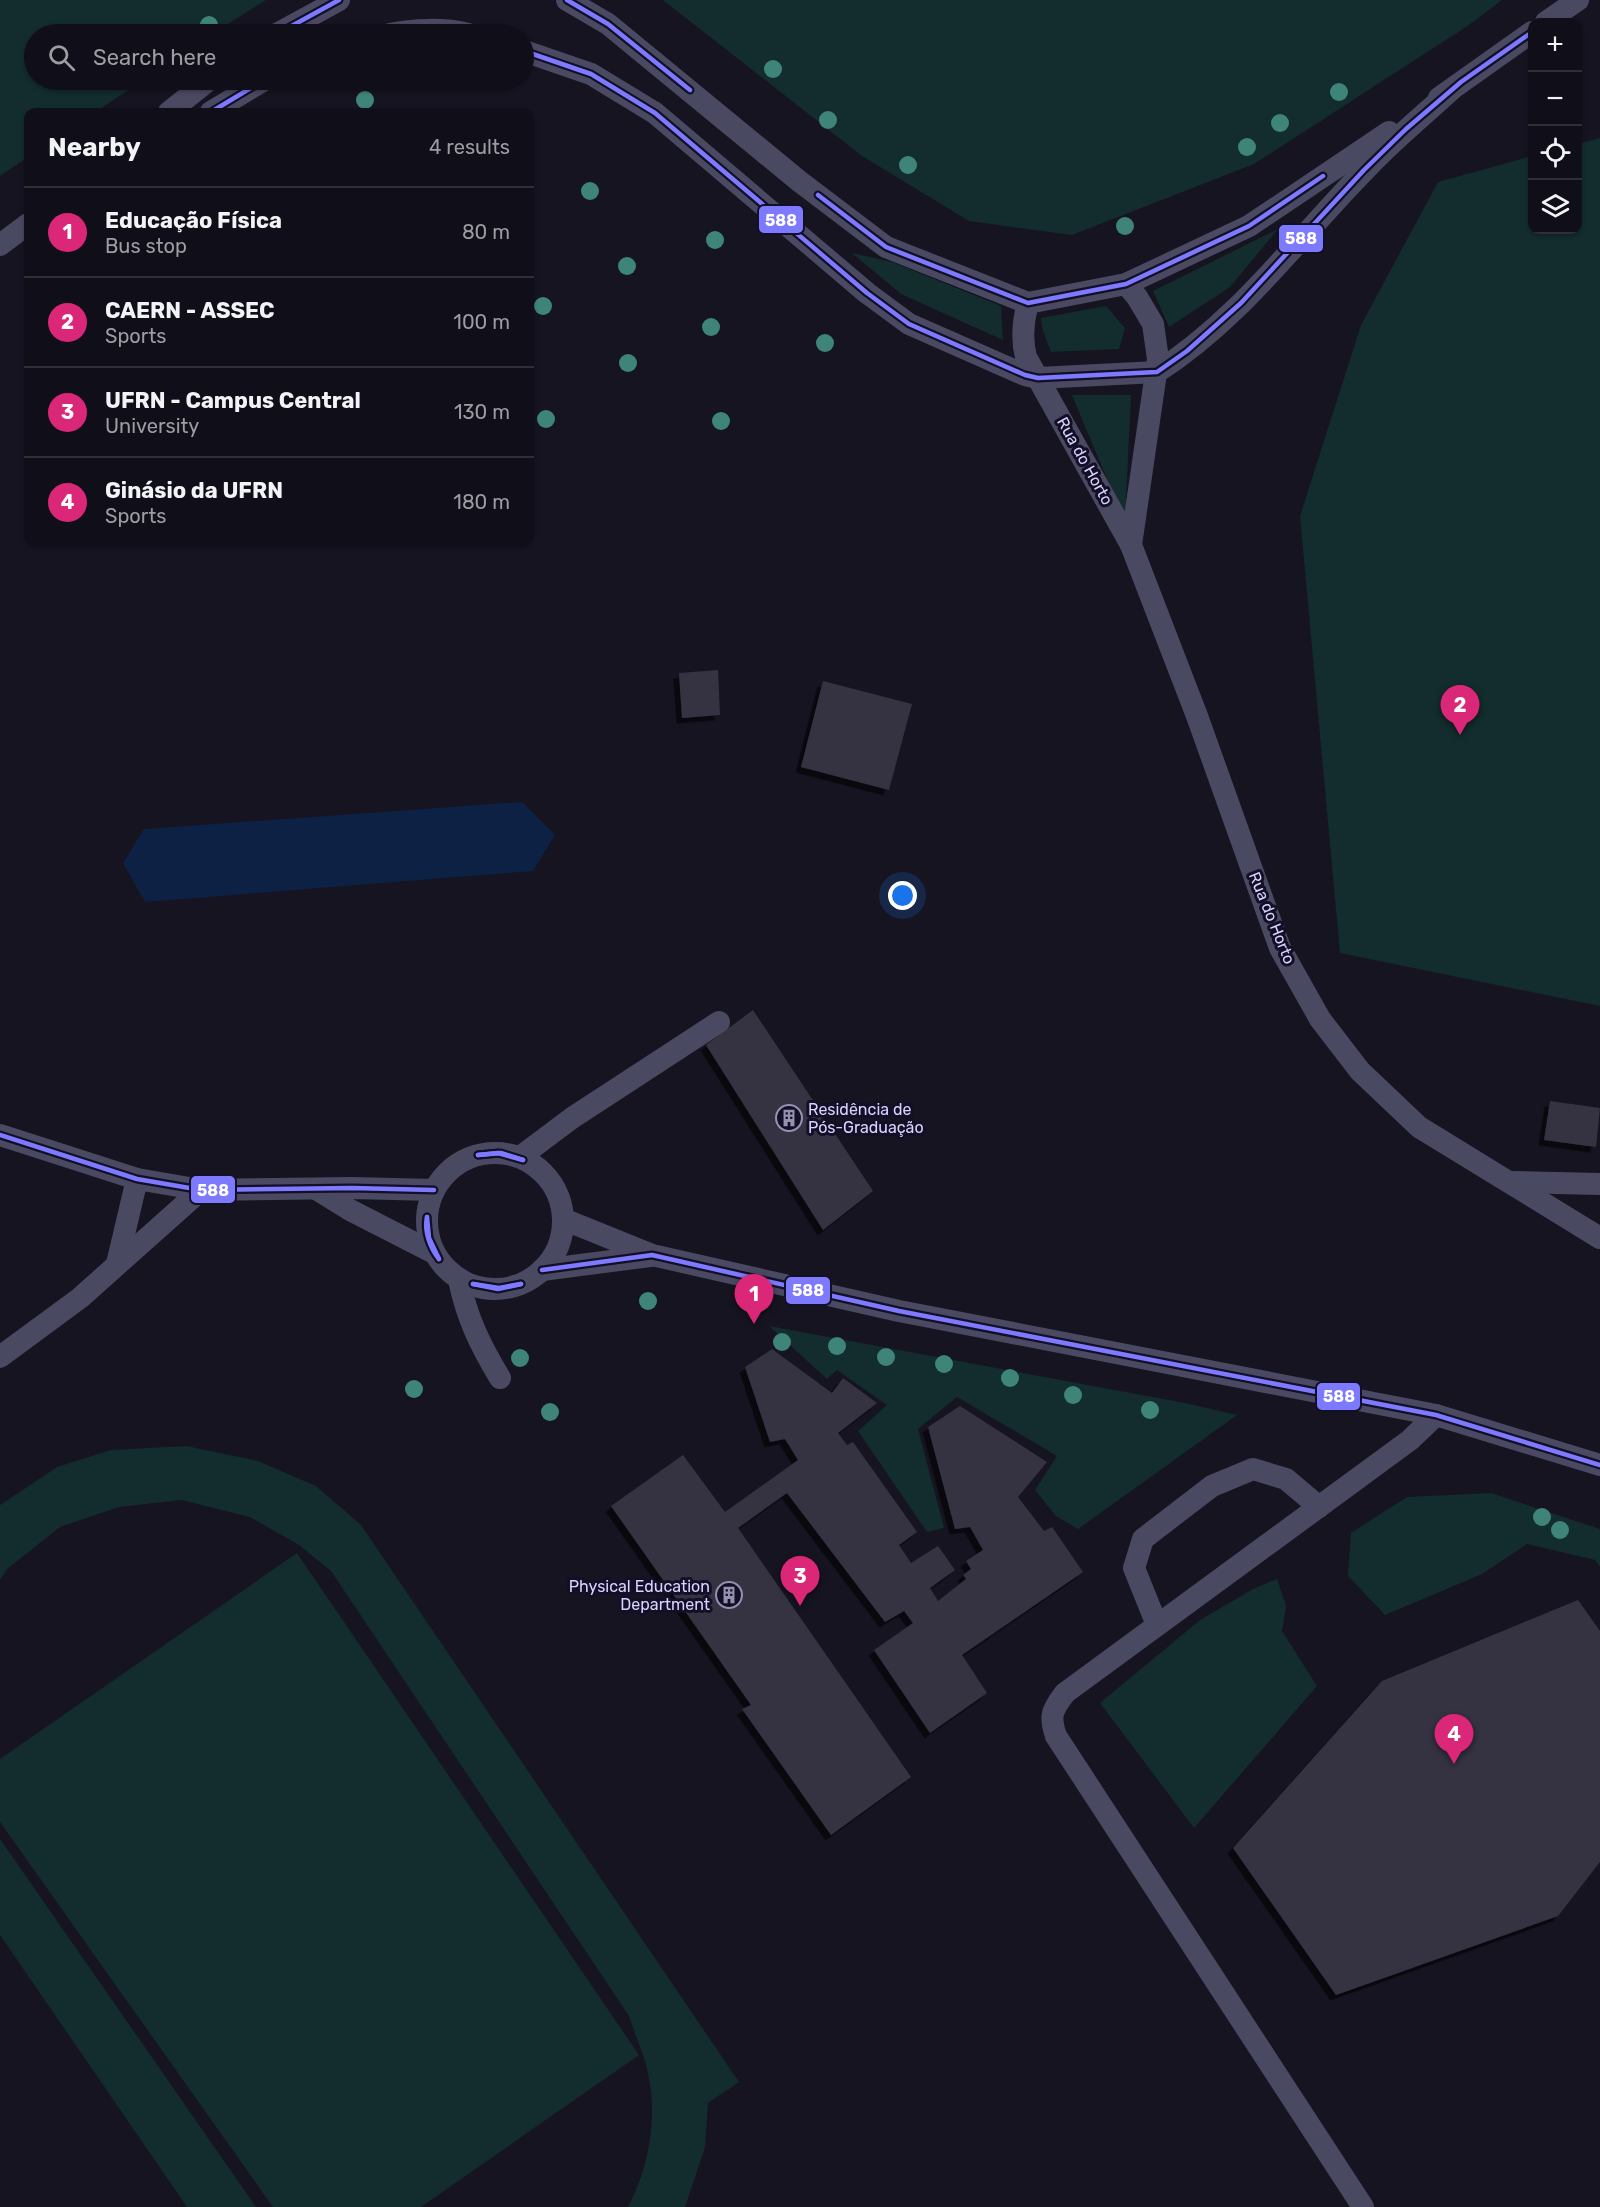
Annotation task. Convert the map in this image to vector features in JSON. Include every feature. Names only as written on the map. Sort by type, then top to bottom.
[{"type":"lane","points":[[295,24],[339,0]]},
{"type":"lane","points":[[567,0],[608,24],[800,181],[886,247],[1028,303],[1126,285],[1249,226],[1528,36]]},
{"type":"lane","points":[[1552,18],[1578,0]]},
{"type":"lane","points":[[534,54],[591,74],[656,113],[867,293],[909,324],[1025,375],[1038,378],[1157,372],[1220,323],[1264,282],[1366,169],[1452,89]]},
{"type":"lane","points":[[174,108],[196,90]]},
{"type":"lane","points":[[218,108],[247,90]]},
{"type":"lane","points":[[0,245],[24,227]]},
{"type":"lane","name":"Rua do Horto","points":[[1126,285],[1137,297],[1153,324],[1158,359],[1131,545]]},
{"type":"lane","name":"Rua do Horto","points":[[1028,303],[1023,331],[1026,357],[1131,545],[1197,717],[1280,948],[1320,1019],[1360,1071],[1419,1127],[1600,1238]]},
{"type":"lane","points":[[520,1157],[572,1118],[719,1022]]},
{"type":"lane","points":[[0,1135],[137,1179],[201,1190],[314,1188],[434,1190]]},
{"type":"lane","points":[[500,1153],[520,1157],[537,1167],[551,1182],[560,1199],[563,1219],[561,1239],[554,1255],[542,1270],[511,1288],[488,1290],[459,1280],[447,1271],[434,1253],[427,1231],[427,1209],[434,1190],[446,1173],[462,1161],[480,1154],[500,1153]]},
{"type":"lane","points":[[117,1264],[137,1179]]},
{"type":"lane","points":[[1508,1182],[1600,1184]]},
{"type":"lane","points":[[314,1188],[350,1210],[434,1253]]},
{"type":"lane","points":[[0,1357],[80,1298],[201,1190]]},
{"type":"lane","points":[[563,1219],[652,1255],[899,1311],[1436,1415],[1600,1465]]},
{"type":"lane","points":[[542,1270],[652,1255]]},
{"type":"lane","points":[[459,1280],[465,1308],[478,1341],[500,1378]]},
{"type":"lane","points":[[1363,2207],[1056,1736],[1051,1721],[1054,1708],[1065,1693],[1410,1440],[1436,1415]]},
{"type":"lane","points":[[1157,1625],[1134,1568],[1143,1539],[1212,1486],[1253,1469],[1286,1479],[1319,1507]]},
{"type":"green space","points":[[0,0],[266,0],[228,24],[24,24],[24,90],[129,90],[101,108],[24,108],[24,160],[0,176]]},
{"type":"green space","points":[[663,0],[1502,0],[1469,25],[1254,164],[1072,235],[969,221],[862,156]]},
{"type":"green space","points":[[1600,138],[1600,1006],[1340,953],[1300,516],[1361,325],[1438,182],[1528,157],[1528,234],[1582,234],[1582,143]]},
{"type":"green space","points":[[1278,229],[1230,287],[1169,327],[1153,291]]},
{"type":"green space","points":[[852,253],[892,262],[1001,306],[1003,340],[901,294]]},
{"type":"green space","points":[[1106,306],[1125,328],[1119,349],[1051,352],[1041,318]]},
{"type":"green space","points":[[1072,395],[1131,395],[1125,522]]},
{"type":"green space","points":[[769,1326],[1185,1403],[1237,1415],[1078,1529],[1056,1516],[1035,1490],[1057,1456],[957,1397],[918,1429],[944,1528],[927,1532],[858,1431],[887,1405],[837,1370],[827,1379]]},
{"type":"green space","points":[[186,1446],[258,1461],[316,1486],[361,1525],[739,2082],[708,2103],[705,2147],[685,2207],[628,2207],[646,2159],[652,2125],[651,2090],[646,2066],[629,2016],[331,1571],[299,1545],[250,1517],[182,1500],[119,1507],[60,1527],[7,1569],[0,1580],[0,1505],[57,1467],[111,1450]]},
{"type":"green space","points":[[1491,1493],[1600,1529],[1600,1567],[1595,1560],[1527,1544],[1482,1574],[1385,1615],[1348,1576],[1351,1533],[1407,1497]]},
{"type":"green space","points":[[297,1553],[639,2055],[421,2207],[273,2207],[0,1822],[0,1759]]},
{"type":"green space","points":[[1277,1579],[1286,1606],[1282,1631],[1317,1686],[1194,1828],[1100,1703],[1200,1620],[1253,1589]]},
{"type":"green space","points":[[0,1839],[256,2207],[187,2207],[0,1935]]},
{"type":"water","points":[[522,802],[555,835],[533,871],[145,902],[123,863],[144,829]]},
{"type":"building","points":[[718,670],[720,715],[682,718],[679,673]]},
{"type":"building","points":[[823,681],[912,704],[889,790],[801,767]]},
{"type":"building","name":"Residência de Pós-Graduação","points":[[753,1010],[873,1191],[823,1230],[706,1045]]},
{"type":"building","points":[[1550,1101],[1600,1108],[1596,1147],[1544,1140]]},
{"type":"building","name":"Physical Education Department","points":[[772,1349],[832,1393],[843,1378],[877,1403],[838,1433],[847,1445],[853,1442],[917,1532],[899,1545],[911,1563],[938,1546],[955,1570],[930,1588],[938,1601],[966,1579],[963,1575],[971,1569],[966,1561],[983,1550],[970,1527],[955,1529],[928,1427],[960,1406],[1047,1462],[1018,1497],[1044,1531],[1052,1527],[1083,1572],[962,1655],[987,1693],[930,1733],[874,1650],[913,1623],[904,1611],[885,1622],[787,1493],[738,1528],[911,1777],[831,1835],[742,1709],[751,1705],[611,1506],[683,1455],[725,1512],[798,1460],[785,1439],[770,1442],[745,1367]]},
{"type":"building","points":[[1578,1600],[1600,1631],[1600,1862],[1558,1916],[1336,1995],[1233,1848],[1382,1681]]},
{"type":"transit line","name":"588","points":[[295,24],[339,0]]},
{"type":"transit line","name":"588","points":[[567,0],[608,24],[690,90]]},
{"type":"transit line","name":"588","points":[[534,54],[591,74],[655,113],[867,293],[909,324],[1025,375],[1038,378],[1157,372],[1187,351],[1241,303],[1364,170],[1406,129],[1461,82],[1528,35]]},
{"type":"transit line","name":"588","points":[[218,108],[247,90]]},
{"type":"transit line","name":"588","points":[[818,195],[886,247],[1028,303],[1126,284],[1249,226],[1323,176]]},
{"type":"transit line","name":"588","points":[[0,1135],[137,1179],[201,1190],[352,1188],[434,1190]]},
{"type":"transit line","name":"588","points":[[478,1155],[498,1153],[523,1160]]},
{"type":"transit line","name":"588","points":[[478,1155],[501,1153],[523,1160]]},
{"type":"transit line","name":"588","points":[[427,1217],[429,1238],[439,1259]]},
{"type":"transit line","name":"588","points":[[427,1217],[428,1239],[439,1259]]},
{"type":"transit line","name":"588","points":[[542,1270],[652,1255],[899,1311],[1436,1415],[1600,1465]]},
{"type":"transit line","name":"588","points":[[473,1284],[499,1288],[521,1284]]},
{"type":"transit line","name":"588","points":[[473,1284],[498,1289],[521,1284]]},
{"type":"place","name":"CAERN - ASSEC","points":[[1460,735]]},
{"type":"place","name":"Residência de Pós-Graduação","points":[[789,1118]]},
{"type":"place","name":"Educação Física","points":[[754,1324]]},
{"type":"place","name":"Physical Education Department","points":[[729,1595]]},
{"type":"place","name":"UFRN - Campus Central","points":[[800,1606]]},
{"type":"place","name":"Ginásio da UFRN","points":[[1454,1764]]}]
